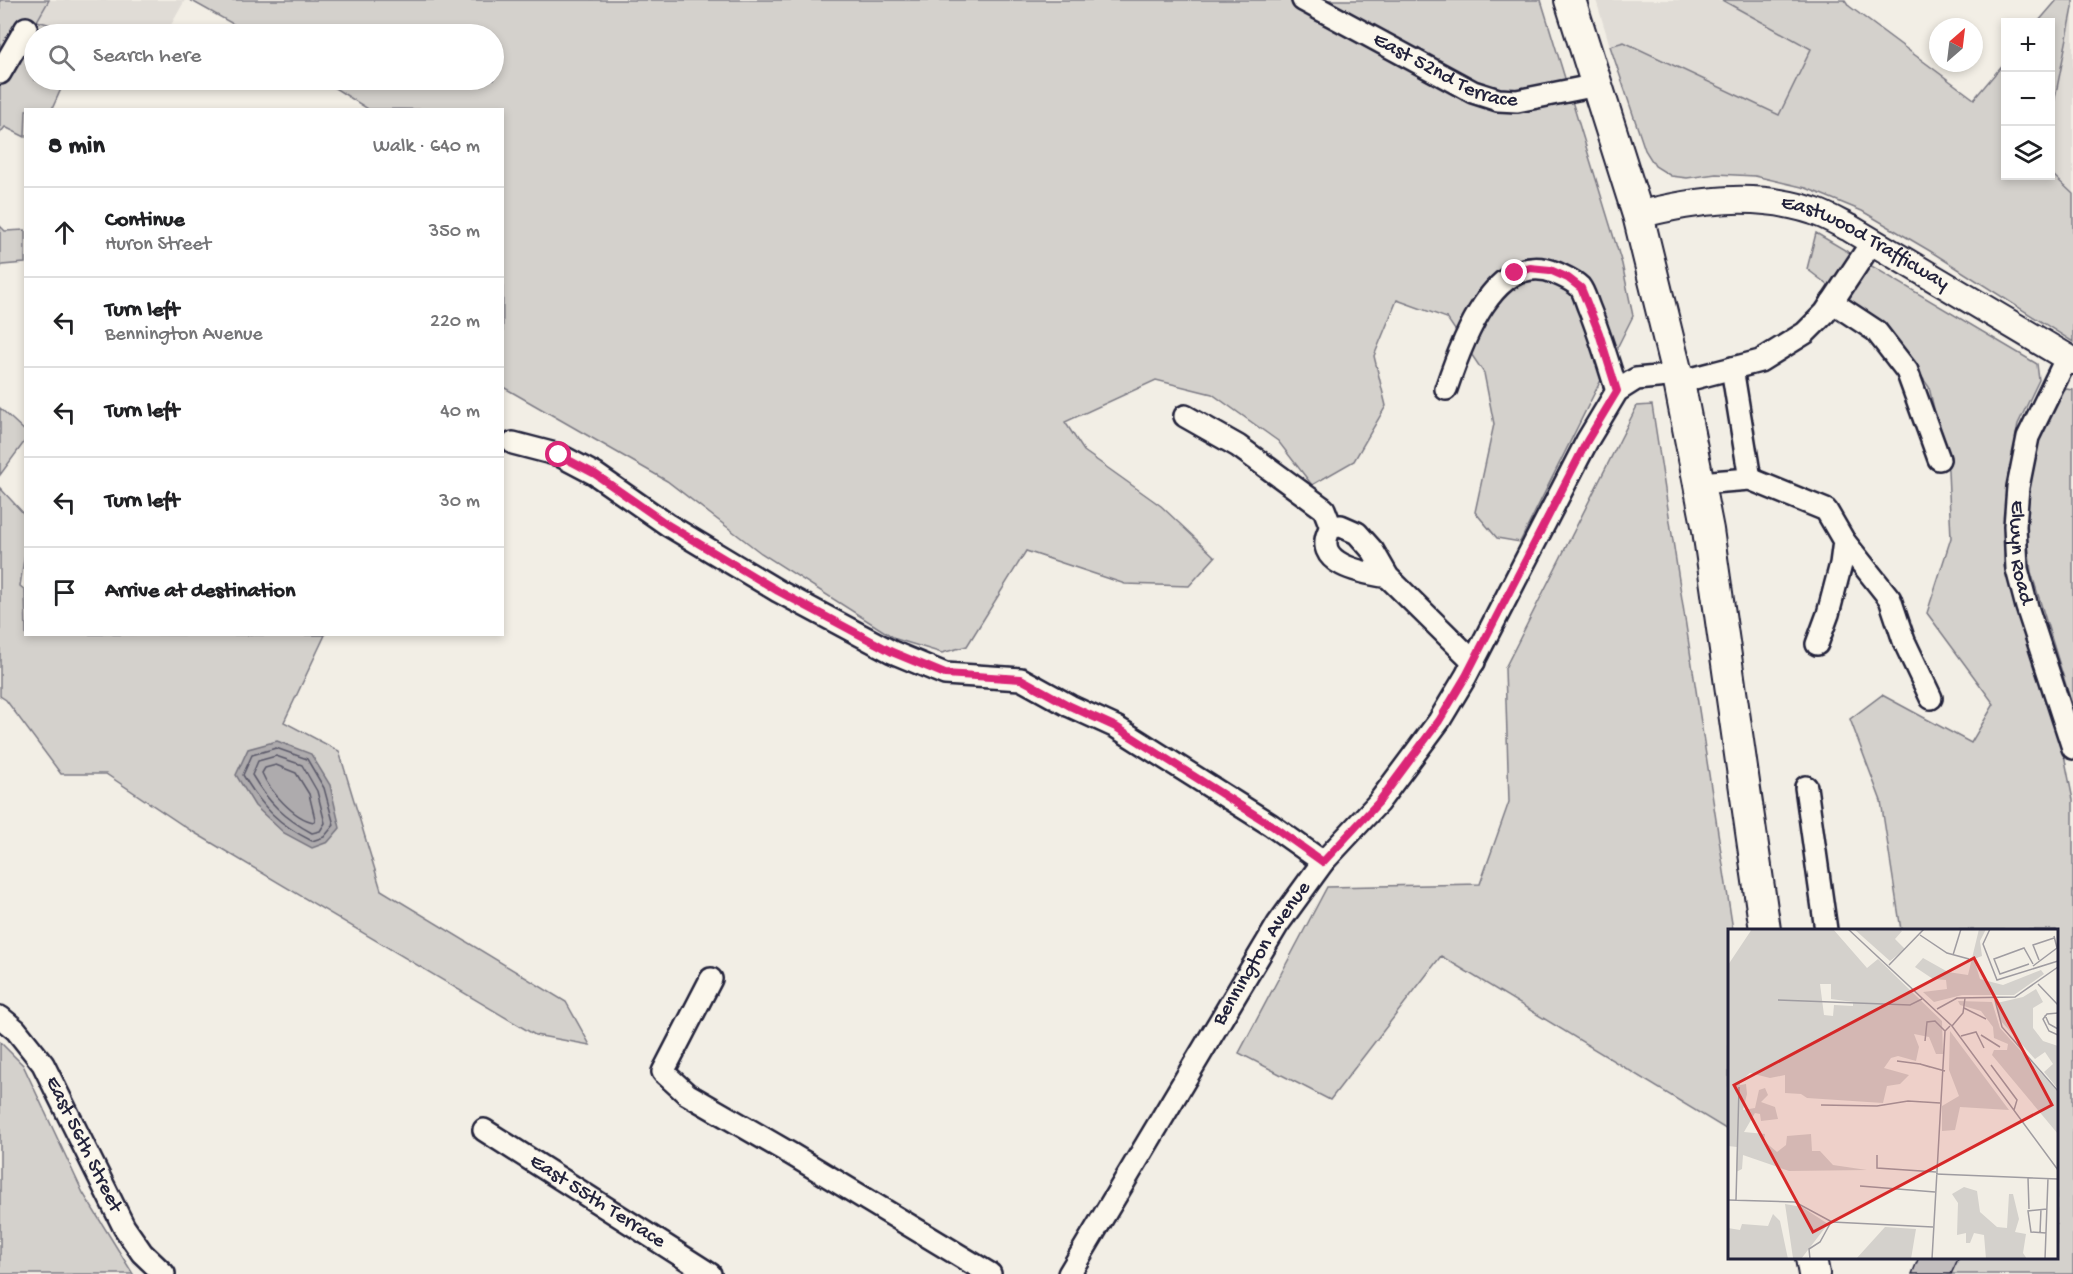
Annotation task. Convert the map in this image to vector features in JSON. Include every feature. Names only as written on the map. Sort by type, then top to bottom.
[{"type":"highway","points":[[1570,0],[1638,215],[1679,379],[1708,530],[1765,929]]},
{"type":"highway","points":[[1812,1259],[1814,1274]]},
{"type":"main road","name":"Eastwood Trafficway","points":[[1638,215],[1682,204],[1723,199],[1773,202],[1814,211],[1872,242],[2070,359]]},
{"type":"street","name":"East 52nd Terrace","points":[[1303,0],[1473,92],[1498,100],[1517,101],[1597,85]]},
{"type":"street","points":[[0,74],[24,32]]},
{"type":"street","points":[[1446,389],[1461,347],[1482,307],[1498,287],[1515,273],[1530,268],[1550,270],[1568,278],[1581,288],[1599,333],[1617,391],[1636,379],[1679,379],[1760,361],[1805,333],[1825,313],[1872,242]]},
{"type":"street","points":[[1832,302],[1876,331],[1907,372],[1939,459]]},
{"type":"street","name":"Elwyn Road","points":[[2070,359],[2028,437],[2018,487],[2015,526],[2017,569],[2027,607],[2073,748]]},
{"type":"street","points":[[1732,368],[1750,479]]},
{"type":"street","name":"Bennington Avenue","points":[[1069,1274],[1278,924],[1323,862],[1378,803],[1439,721],[1474,662],[1587,441],[1617,391]]},
{"type":"street","points":[[1185,417],[1238,446],[1324,510],[1331,527]]},
{"type":"street","points":[[513,443],[559,455],[595,474],[678,531],[778,591],[892,652],[945,674],[1021,679],[1070,706],[1116,727],[1271,825],[1323,862]]},
{"type":"street","points":[[1699,483],[1750,479],[1826,510],[1844,542],[1890,599],[1904,641],[1931,698]]},
{"type":"street","points":[[1331,527],[1341,526],[1357,533],[1373,550],[1388,577],[1474,662]]},
{"type":"street","points":[[1331,527],[1326,536],[1327,551],[1339,564],[1388,577]]},
{"type":"street","points":[[1817,644],[1828,615],[1844,542]]},
{"type":"street","points":[[1806,787],[1826,929]]},
{"type":"street","points":[[711,979],[663,1072],[687,1094],[990,1274]]},
{"type":"street","name":"East 56th Street","points":[[0,1017],[16,1030],[43,1064],[124,1227],[142,1253],[163,1274]]},
{"type":"street","name":"East 55th Terrace","points":[[484,1130],[710,1274]]},
{"type":"shaded area","points":[[0,0],[49,0],[37,21],[48,24],[24,24],[24,90],[61,90],[52,108],[24,108],[24,136],[5,127],[0,133]]},
{"type":"shaded area","points":[[49,0],[185,0],[172,24],[48,24],[37,21]]},
{"type":"shaded area","points":[[190,0],[1541,0],[1622,264],[1633,316],[1520,542],[1497,538],[1475,512],[1494,424],[1484,373],[1447,318],[1397,300],[1374,356],[1386,406],[1354,461],[1312,485],[1278,441],[1212,394],[1156,380],[1065,422],[1084,451],[1161,506],[1215,557],[1189,586],[1125,584],[1026,551],[967,646],[942,653],[896,639],[761,553],[667,481],[504,388],[504,108],[366,108],[338,90],[504,90],[504,24],[233,24]]},
{"type":"shaded area","points":[[1596,0],[1722,0],[1811,49],[1779,115],[1624,42],[1610,46]]},
{"type":"shaded area","points":[[1722,0],[1845,0],[1849,6],[1929,66],[1929,72],[1938,72],[1974,99],[2001,67],[2001,180],[2055,180],[2055,177],[2073,194],[2073,342],[1930,251],[1862,211],[1806,188],[1755,176],[1716,174],[1687,178],[1671,176],[1655,166],[1645,150],[1610,46],[1624,42],[1779,115],[1811,49]]},
{"type":"shaded area","points":[[2057,0],[2073,0],[2055,98],[2055,18],[2041,18]]},
{"type":"shaded area","points":[[2073,8],[2073,194],[2055,177],[2055,98]]},
{"type":"shaded area","points":[[0,226],[5,231],[24,230],[24,263],[2,265],[0,269]]},
{"type":"shaded area","points":[[1816,233],[2037,364],[2039,380],[2018,424],[2005,508],[2004,567],[2064,755],[2073,800],[2073,1274],[1948,1274],[1946,1259],[2058,1259],[2058,929],[1901,929],[1881,801],[1850,719],[1882,695],[1971,743],[1994,704],[1927,613],[1951,538],[1948,470],[1929,387],[1891,333],[1807,269]]},
{"type":"shaded area","points":[[2066,389],[2073,390],[2073,708],[2031,572],[2025,514],[2034,451],[2059,397]]},
{"type":"shaded area","points":[[1652,405],[1733,929],[1728,929],[1728,1130],[1441,956],[1330,1100],[1239,1053],[1327,887],[1480,884],[1509,802],[1505,668],[1637,406]]},
{"type":"shaded area","points":[[0,408],[24,430],[24,442],[0,475]]},
{"type":"shaded area","points":[[0,488],[24,514],[24,560],[20,586],[24,589],[24,636],[325,636],[284,722],[339,751],[381,890],[566,1002],[590,1045],[535,1035],[190,830],[106,774],[61,774],[6,700],[0,696]]},
{"type":"shaded area","points":[[0,1042],[23,1065],[83,1193],[133,1274],[0,1274]]},
{"type":"water","points":[[277,741],[311,754],[330,785],[340,828],[328,842],[312,848],[284,833],[255,806],[236,775],[248,749]]},
{"type":"building","points":[[1918,1259],[1958,1259],[1951,1274],[1912,1274]]},
{"type":"route","points":[[559,455],[595,474],[668,525],[778,591],[892,652],[945,674],[1021,679],[1070,706],[1116,727],[1271,825],[1323,862],[1378,803],[1439,721],[1466,676],[1587,441],[1617,391],[1599,333],[1581,288],[1568,278],[1550,270],[1530,268],[1515,273]]}]
